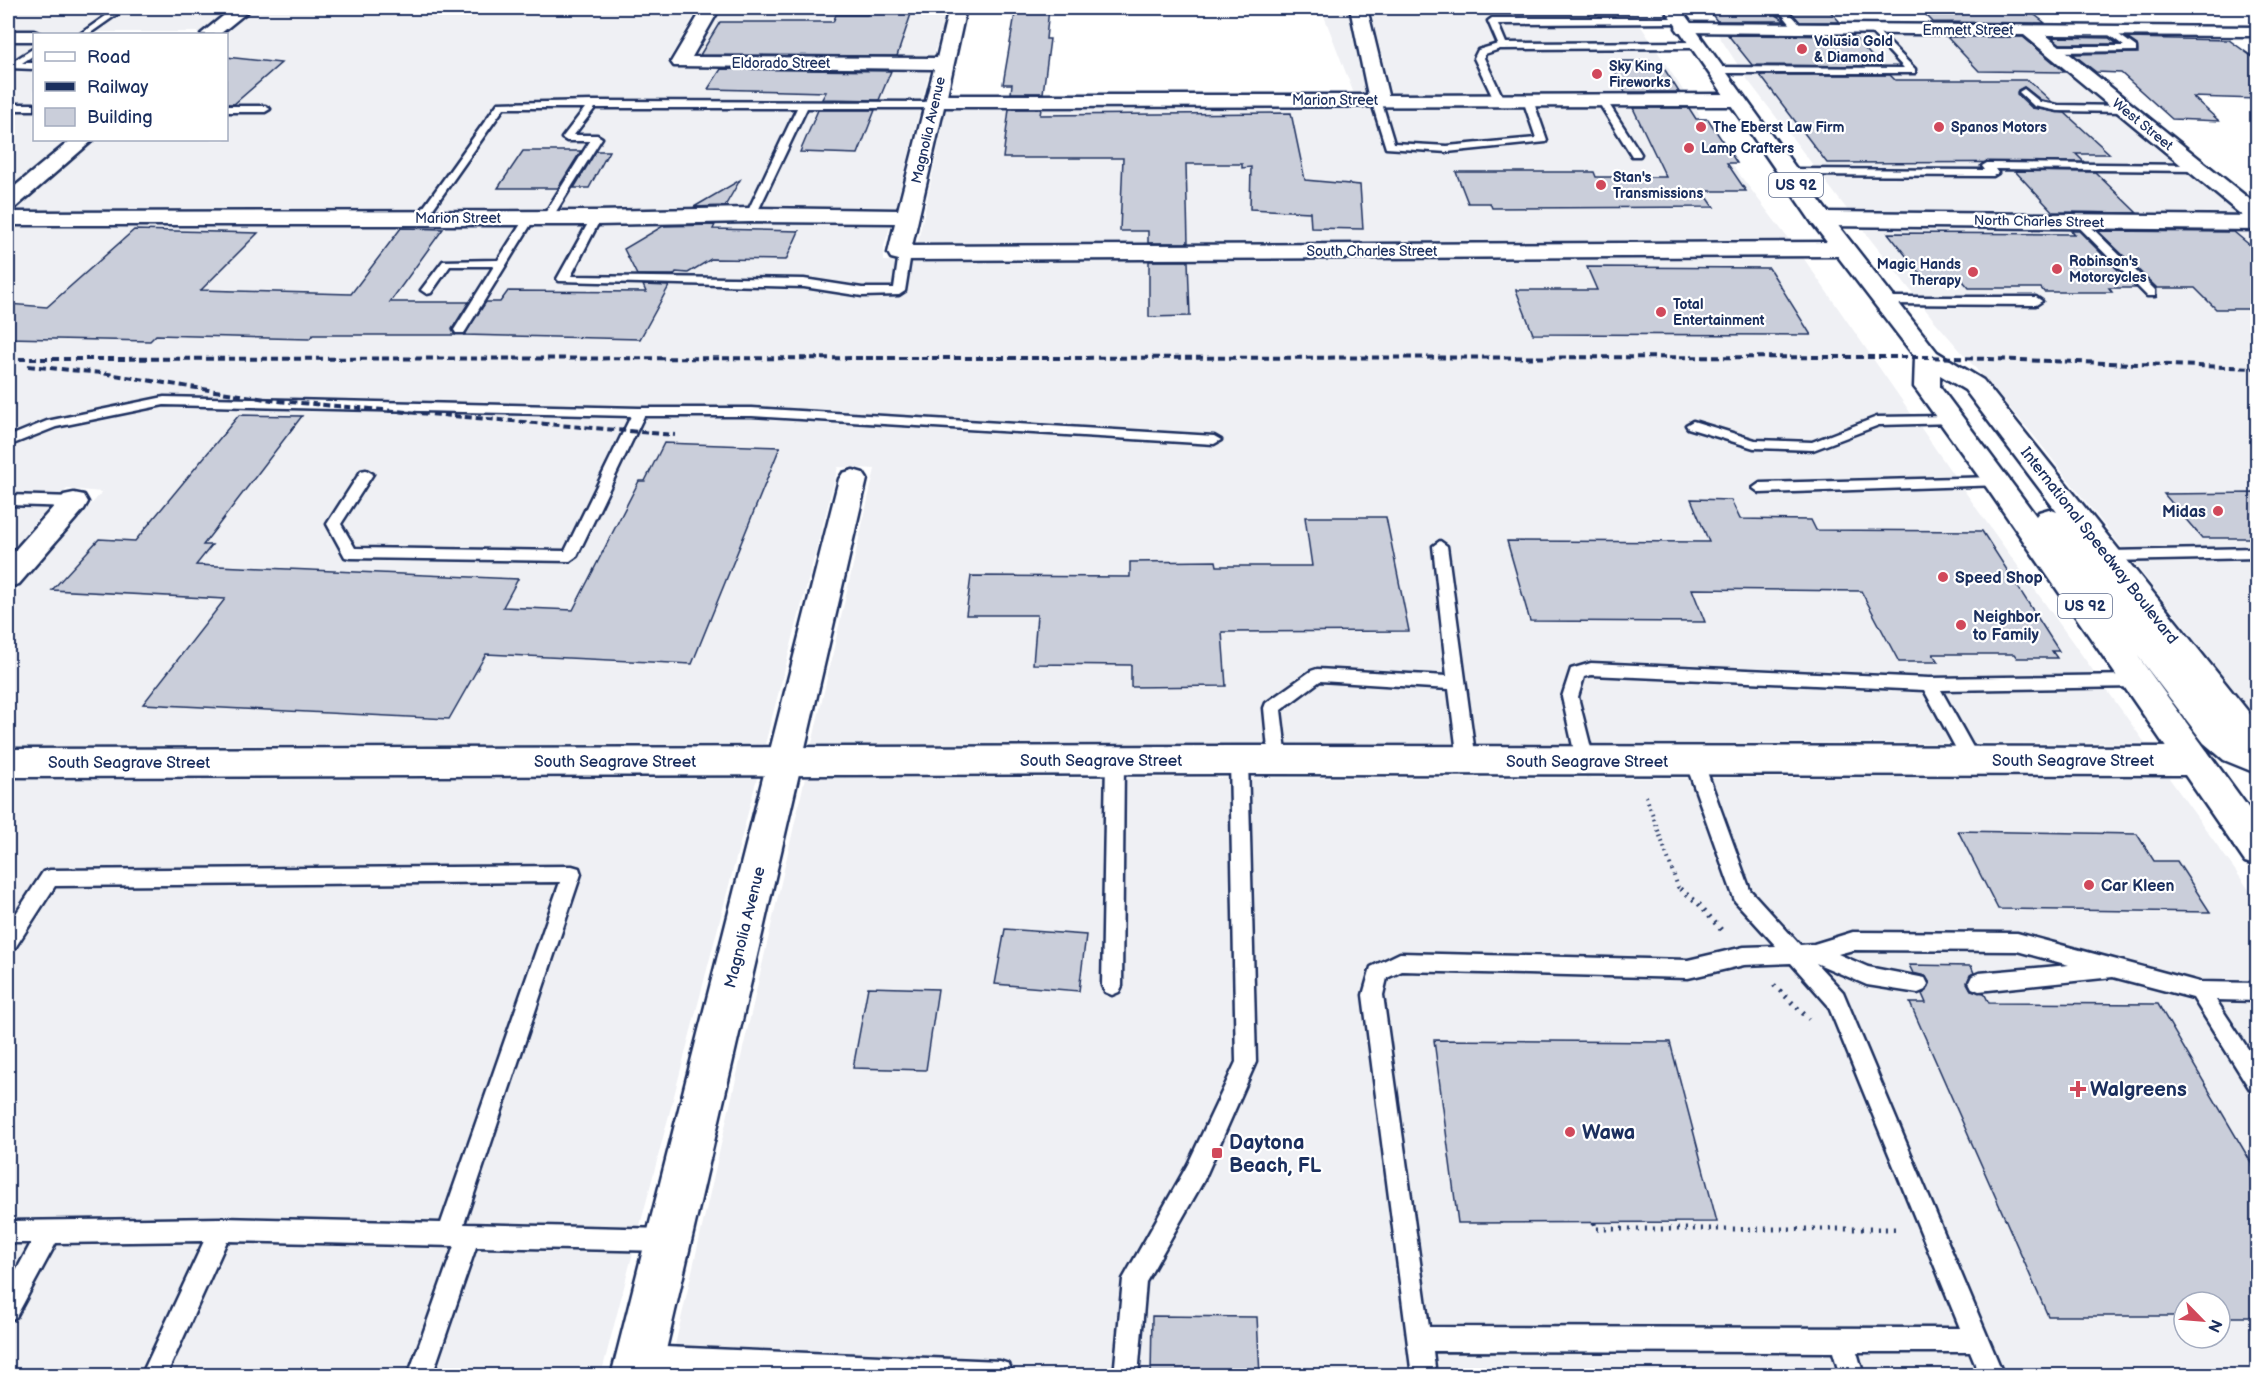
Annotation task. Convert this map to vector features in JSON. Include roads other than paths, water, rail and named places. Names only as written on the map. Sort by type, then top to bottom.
[{"type":"street","points":[[211,33],[243,8]]},
{"type":"street","name":"Eldorado Street","points":[[711,8],[680,62],[944,64]]},
{"type":"street","name":"Magnolia Avenue","points":[[902,253],[908,217],[958,8]]},
{"type":"street","points":[[1359,8],[1377,99]]},
{"type":"street","name":"Emmett Street","points":[[1683,26],[1799,29],[2252,31]]},
{"type":"street","name":"International Speedway Boulevard","points":[[1683,26],[1786,172],[1928,357],[1974,385],[2258,749]]},
{"type":"street","name":"West Street","points":[[2030,30],[2258,217]]},
{"type":"street","points":[[8,36],[33,36]]},
{"type":"street","name":"Marion Street","points":[[935,103],[1377,99],[1735,100]]},
{"type":"street","points":[[8,202],[82,141]]},
{"type":"street","name":"Marion Street","points":[[8,219],[596,218],[752,215],[908,217]]},
{"type":"street","name":"North Charles Street","points":[[1821,219],[2258,223]]},
{"type":"street","name":"South Charles Street","points":[[902,253],[1844,249]]},
{"type":"street","name":"US 92","points":[[1928,357],[1927,387],[1997,482],[2258,851]]},
{"type":"street","points":[[1956,427],[2036,502],[2216,734],[2236,750],[2258,759]]},
{"type":"street","name":"Magnolia Avenue","points":[[637,1367],[853,479]]},
{"type":"street","points":[[8,577],[74,502]]},
{"type":"street","points":[[2195,760],[2258,810]]},
{"type":"street","name":"South Seagrave Street","points":[[8,763],[2195,760]]},
{"type":"lane","points":[[85,33],[122,8]]},
{"type":"lane","points":[[1772,8],[1786,13],[1799,29]]},
{"type":"lane","points":[[1503,45],[1490,17],[1683,26]]},
{"type":"lane","points":[[1498,100],[1479,58],[1481,52],[1487,48],[1683,26]]},
{"type":"lane","points":[[1714,70],[1912,71],[1873,29]]},
{"type":"lane","points":[[2053,49],[2133,49],[2108,30]]},
{"type":"lane","points":[[33,52],[12,66],[33,66]]},
{"type":"lane","points":[[2024,92],[2037,104],[2058,108],[2126,109]]},
{"type":"lane","points":[[1377,99],[1390,146],[1418,150],[1457,150],[1542,140],[1528,100]]},
{"type":"lane","points":[[1602,100],[1636,154]]},
{"type":"lane","points":[[422,218],[501,105],[803,106],[935,103]]},
{"type":"lane","points":[[460,330],[502,263],[539,218],[597,138],[567,138],[593,104]]},
{"type":"lane","points":[[752,215],[803,106]]},
{"type":"lane","points":[[8,107],[29,107]]},
{"type":"lane","points":[[228,109],[265,109]]},
{"type":"lane","points":[[1786,172],[1993,173],[1987,166],[2198,168]]},
{"type":"lane","points":[[596,218],[563,279],[804,283],[862,292],[899,291],[902,253]]},
{"type":"lane","points":[[2079,221],[2151,293]]},
{"type":"lane","points":[[427,290],[447,263],[502,263]]},
{"type":"lane","points":[[1884,301],[2036,301]]},
{"type":"lane","points":[[8,442],[52,424],[164,401],[639,412],[752,412],[1214,440]]},
{"type":"lane","points":[[366,474],[333,524],[350,553],[570,556],[639,412]]},
{"type":"lane","points":[[1693,425],[1754,444],[1813,446],[1877,422],[1956,427]]},
{"type":"lane","points":[[1760,488],[1997,482]]},
{"type":"lane","points":[[8,500],[74,502]]},
{"type":"lane","points":[[1440,546],[1467,761]]},
{"type":"lane","points":[[2109,556],[2258,553]]},
{"type":"lane","points":[[1585,760],[1570,697],[1577,673],[1591,669],[1929,684],[2138,681]]},
{"type":"lane","points":[[1278,760],[1272,708],[1317,675],[1456,683]]},
{"type":"lane","points":[[1929,684],[1971,760]]},
{"type":"lane","points":[[1112,986],[1115,760]]},
{"type":"lane","points":[[1126,1376],[1135,1279],[1196,1172],[1246,1062],[1239,760]]},
{"type":"lane","points":[[1694,761],[1742,895],[1836,999],[1992,1376]]},
{"type":"lane","points":[[8,942],[50,878],[572,873],[459,1235],[420,1376]]},
{"type":"lane","points":[[1424,1376],[1373,995],[1377,973],[1400,962],[1688,969],[1744,956],[1814,954],[1853,940],[2017,942],[2199,991],[2258,992]]},
{"type":"lane","points":[[1814,954],[1867,976],[1917,984]]},
{"type":"lane","points":[[1979,982],[2120,969]]},
{"type":"lane","points":[[2199,991],[2258,1084]]},
{"type":"lane","points":[[8,1232],[221,1229],[667,1240]]},
{"type":"lane","points":[[153,1376],[221,1229]]},
{"type":"lane","points":[[8,1309],[50,1231]]},
{"type":"lane","points":[[1419,1339],[1978,1340]]},
{"type":"lane","points":[[1842,1340],[1852,1376]]},
{"type":"lane","points":[[637,1367],[1000,1373]]},
{"type":"railway","points":[[8,359],[1928,357],[2258,368]]},
{"type":"railway","points":[[28,366],[102,373],[278,401],[675,435]]},
{"type":"place","name":"Volusia Gold & Diamond","points":[[1802,49]]},
{"type":"place","name":"Sky King Fireworks","points":[[1597,74]]},
{"type":"place","name":"The Eberst Law Firm","points":[[1701,127]]},
{"type":"place","name":"Spanos Motors","points":[[1939,127]]},
{"type":"place","name":"Lamp Crafters","points":[[1689,148]]},
{"type":"place","name":"Stan's Transmissions","points":[[1601,185]]},
{"type":"place","name":"Robinson's Motorcycles","points":[[2057,269]]},
{"type":"place","name":"Magic Hands Therapy","points":[[1973,272]]},
{"type":"place","name":"Total Entertainment","points":[[1661,312]]},
{"type":"place","name":"Midas","points":[[2218,511]]},
{"type":"place","name":"Speed Shop","points":[[1943,577]]},
{"type":"place","name":"Neighbor to Family","points":[[1961,625]]},
{"type":"place","name":"Car Kleen","points":[[2089,885]]},
{"type":"place","name":"Walgreens","points":[[2078,1089]]},
{"type":"place","name":"Wawa","points":[[1570,1132]]},
{"type":"place","name":"Daytona Beach, FL","points":[[1217,1153]]}]
